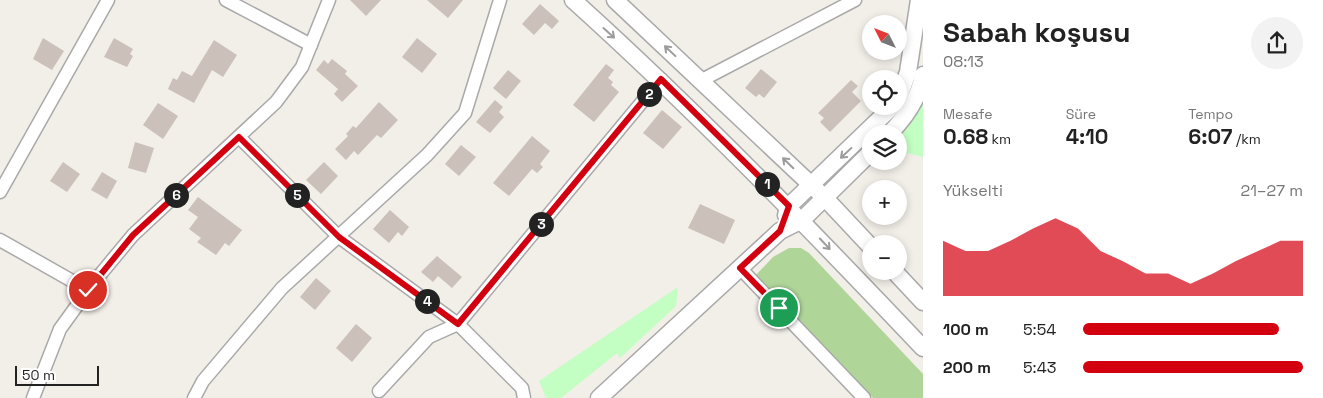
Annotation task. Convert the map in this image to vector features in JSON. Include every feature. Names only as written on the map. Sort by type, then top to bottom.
[{"type":"street","points":[[0,192],[108,0]]},
{"type":"street","points":[[226,0],[311,45]]},
{"type":"street","points":[[33,398],[60,329],[88,290],[133,235],[276,102],[302,67],[329,0]]},
{"type":"street","points":[[194,398],[203,381],[282,288],[427,155],[465,113],[500,0]]},
{"type":"street","points":[[573,0],[661,79],[789,206],[923,348]]},
{"type":"street","points":[[615,0],[825,198],[862,237]]},
{"type":"street","points":[[702,80],[854,0]]},
{"type":"street","points":[[907,75],[919,0]]},
{"type":"street","points":[[379,391],[429,337],[458,324],[661,79]]},
{"type":"street","points":[[897,125],[907,114],[923,79]]},
{"type":"street","points":[[780,231],[789,206],[884,115]]},
{"type":"street","points":[[239,137],[339,237],[458,324],[522,388],[524,398]]},
{"type":"street","points":[[599,398],[780,231],[802,220],[862,161]]},
{"type":"street","points":[[0,240],[88,290]]},
{"type":"street","points":[[740,268],[857,395]]},
{"type":"street","points":[[902,280],[923,302]]},
{"type":"green space","points":[[923,102],[923,157],[907,153],[907,125]]},
{"type":"green space","points":[[789,248],[801,248],[809,253],[923,374],[923,398],[873,398],[756,275],[773,257]]},
{"type":"green space","points":[[678,287],[676,306],[620,358],[617,353],[561,398],[546,398],[539,381]]},
{"type":"building","points":[[350,0],[381,0],[366,16]]},
{"type":"building","points":[[427,0],[463,0],[448,18]]},
{"type":"building","points":[[540,4],[559,21],[552,29],[545,23],[534,35],[522,24]]},
{"type":"building","points":[[43,38],[64,51],[52,70],[33,59]]},
{"type":"building","points":[[114,38],[133,49],[130,54],[133,56],[127,67],[104,57]]},
{"type":"building","points":[[417,38],[437,54],[422,73],[402,57]]},
{"type":"building","points":[[214,40],[237,55],[223,77],[212,70],[194,103],[168,89],[173,78],[177,80],[182,71],[192,76]]},
{"type":"building","points":[[332,59],[347,71],[345,74],[358,86],[342,102],[334,94],[338,89],[316,70],[324,60],[328,64]]},
{"type":"building","points":[[606,64],[614,70],[608,78],[613,82],[611,85],[619,92],[594,122],[573,105]]},
{"type":"building","points":[[761,69],[777,82],[764,98],[759,94],[756,97],[745,88]]},
{"type":"building","points":[[508,70],[521,81],[506,99],[493,88]]},
{"type":"building","points":[[851,80],[858,86],[852,92],[861,101],[830,132],[820,122],[824,118],[818,113]]},
{"type":"building","points":[[495,100],[503,107],[499,112],[504,117],[490,133],[476,122]]},
{"type":"building","points":[[379,102],[398,120],[381,138],[377,135],[358,155],[354,151],[346,160],[335,149],[348,136],[346,134],[353,126],[356,128]]},
{"type":"building","points":[[158,103],[178,116],[163,139],[143,125]]},
{"type":"building","points":[[662,110],[682,127],[663,149],[643,133]]},
{"type":"building","points":[[532,136],[550,151],[540,164],[543,167],[537,173],[532,169],[509,196],[493,183]]},
{"type":"building","points":[[135,142],[154,148],[146,173],[128,168]]},
{"type":"building","points":[[461,145],[476,157],[459,176],[445,164]]},
{"type":"building","points":[[63,162],[80,174],[67,192],[50,181]]},
{"type":"building","points":[[324,162],[338,176],[321,194],[306,180]]},
{"type":"building","points":[[102,172],[117,181],[107,199],[91,190]]},
{"type":"building","points":[[198,197],[242,230],[229,246],[225,243],[216,255],[197,242],[201,238],[189,229],[198,217],[188,210]]},
{"type":"building","points":[[700,204],[735,220],[724,244],[688,228]]},
{"type":"building","points":[[390,210],[409,227],[402,236],[398,232],[389,243],[373,229]]},
{"type":"building","points":[[437,256],[462,277],[452,288],[438,276],[433,282],[421,272]]},
{"type":"building","points":[[316,278],[331,291],[315,310],[300,297]]},
{"type":"building","points":[[356,324],[372,338],[352,362],[336,348]]},
{"type":"route","points":[[88,290],[133,235],[239,137],[339,237],[458,324],[661,79],[789,206],[780,231],[740,268],[779,308]]}]
